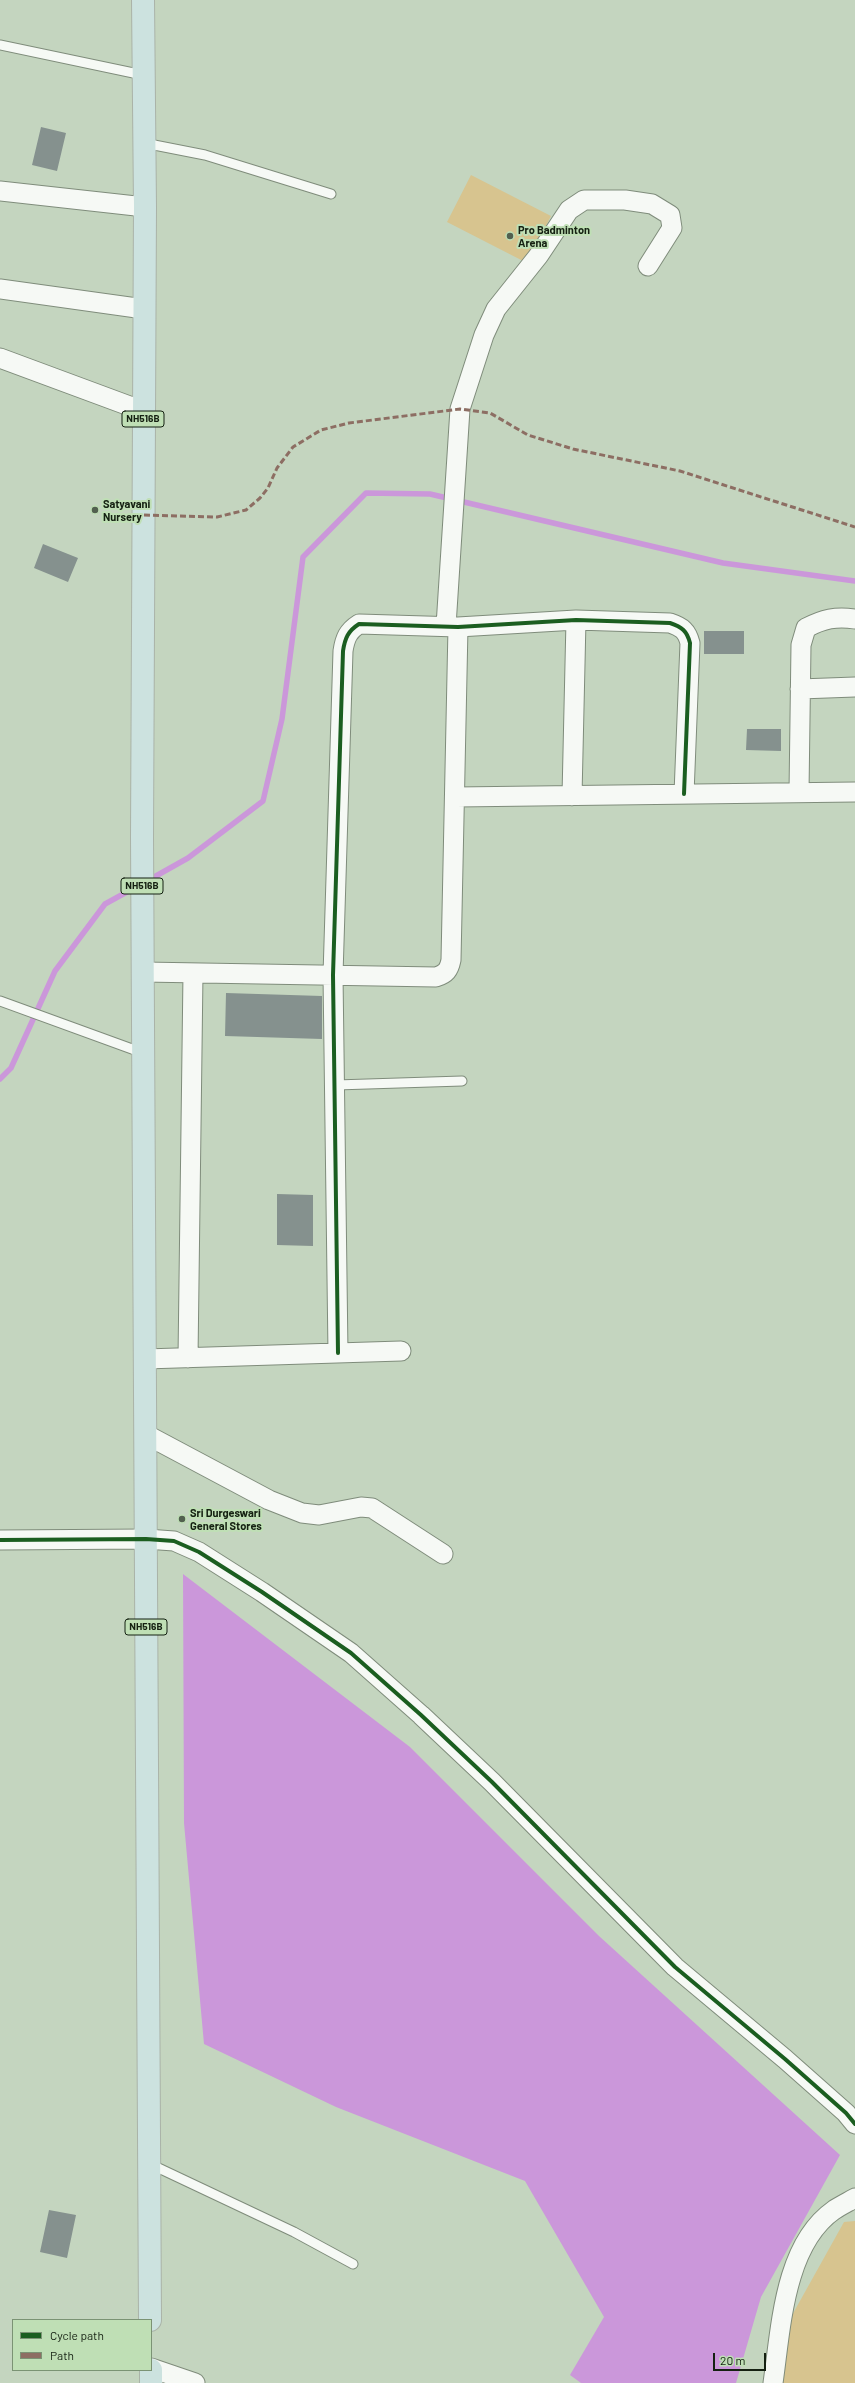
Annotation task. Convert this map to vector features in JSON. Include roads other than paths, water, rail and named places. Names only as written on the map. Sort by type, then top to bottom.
[{"type":"highway","name":"NH516B","points":[[143,0],[144,309],[142,934],[150,2319]]},
{"type":"highway","points":[[151,2371],[151,2383]]},
{"type":"street","points":[[0,191],[144,207]]},
{"type":"street","points":[[143,972],[436,977],[445,975],[450,968],[456,797],[452,626],[460,409],[484,335],[496,309],[539,255],[569,210],[584,200],[625,200],[652,204],[670,214],[672,228],[648,266]]},
{"type":"street","points":[[0,289],[144,309]]},
{"type":"street","points":[[0,358],[143,411]]},
{"type":"street","points":[[799,792],[801,645],[806,628],[822,619],[842,617],[855,619]]},
{"type":"street","points":[[572,796],[576,620]]},
{"type":"street","points":[[338,1353],[335,1203],[336,1085],[333,975],[345,640],[350,630],[359,624],[452,626],[576,620],[670,623],[681,627],[688,634],[690,643],[684,794]]},
{"type":"street","points":[[800,689],[855,688]]},
{"type":"street","points":[[456,797],[855,792]]},
{"type":"street","points":[[188,1358],[193,973]]},
{"type":"street","points":[[144,1360],[401,1351]]},
{"type":"street","points":[[145,1434],[269,1500],[302,1513],[319,1515],[361,1507],[372,1508],[443,1554]]},
{"type":"street","points":[[0,1540],[146,1538],[174,1542],[200,1552],[351,1653],[421,1715],[492,1782],[674,1967],[785,2059],[846,2113],[855,2124]]},
{"type":"street","points":[[773,2383],[788,2288],[795,2264],[809,2236],[832,2211],[855,2198]]},
{"type":"street","points":[[152,2369],[195,2383]]},
{"type":"lane","points":[[0,45],[143,75]]},
{"type":"lane","points":[[144,143],[205,155],[332,194]]},
{"type":"lane","points":[[0,1001],[143,1054]]},
{"type":"lane","points":[[336,1085],[462,1081]]},
{"type":"lane","points":[[149,2164],[294,2232],[353,2264]]},
{"type":"waterway","points":[[147,881],[188,858],[263,801],[282,719],[303,557],[366,493],[430,494],[723,563],[855,581]]},
{"type":"waterway","points":[[0,1079],[11,1068],[55,971],[105,904],[136,887]]},
{"type":"place","name":"Pro Badminton Arena","points":[[510,236]]},
{"type":"place","name":"Satyavani Nursery","points":[[95,510]]},
{"type":"place","name":"Sri Durgeswari General Stores","points":[[182,1519]]}]
